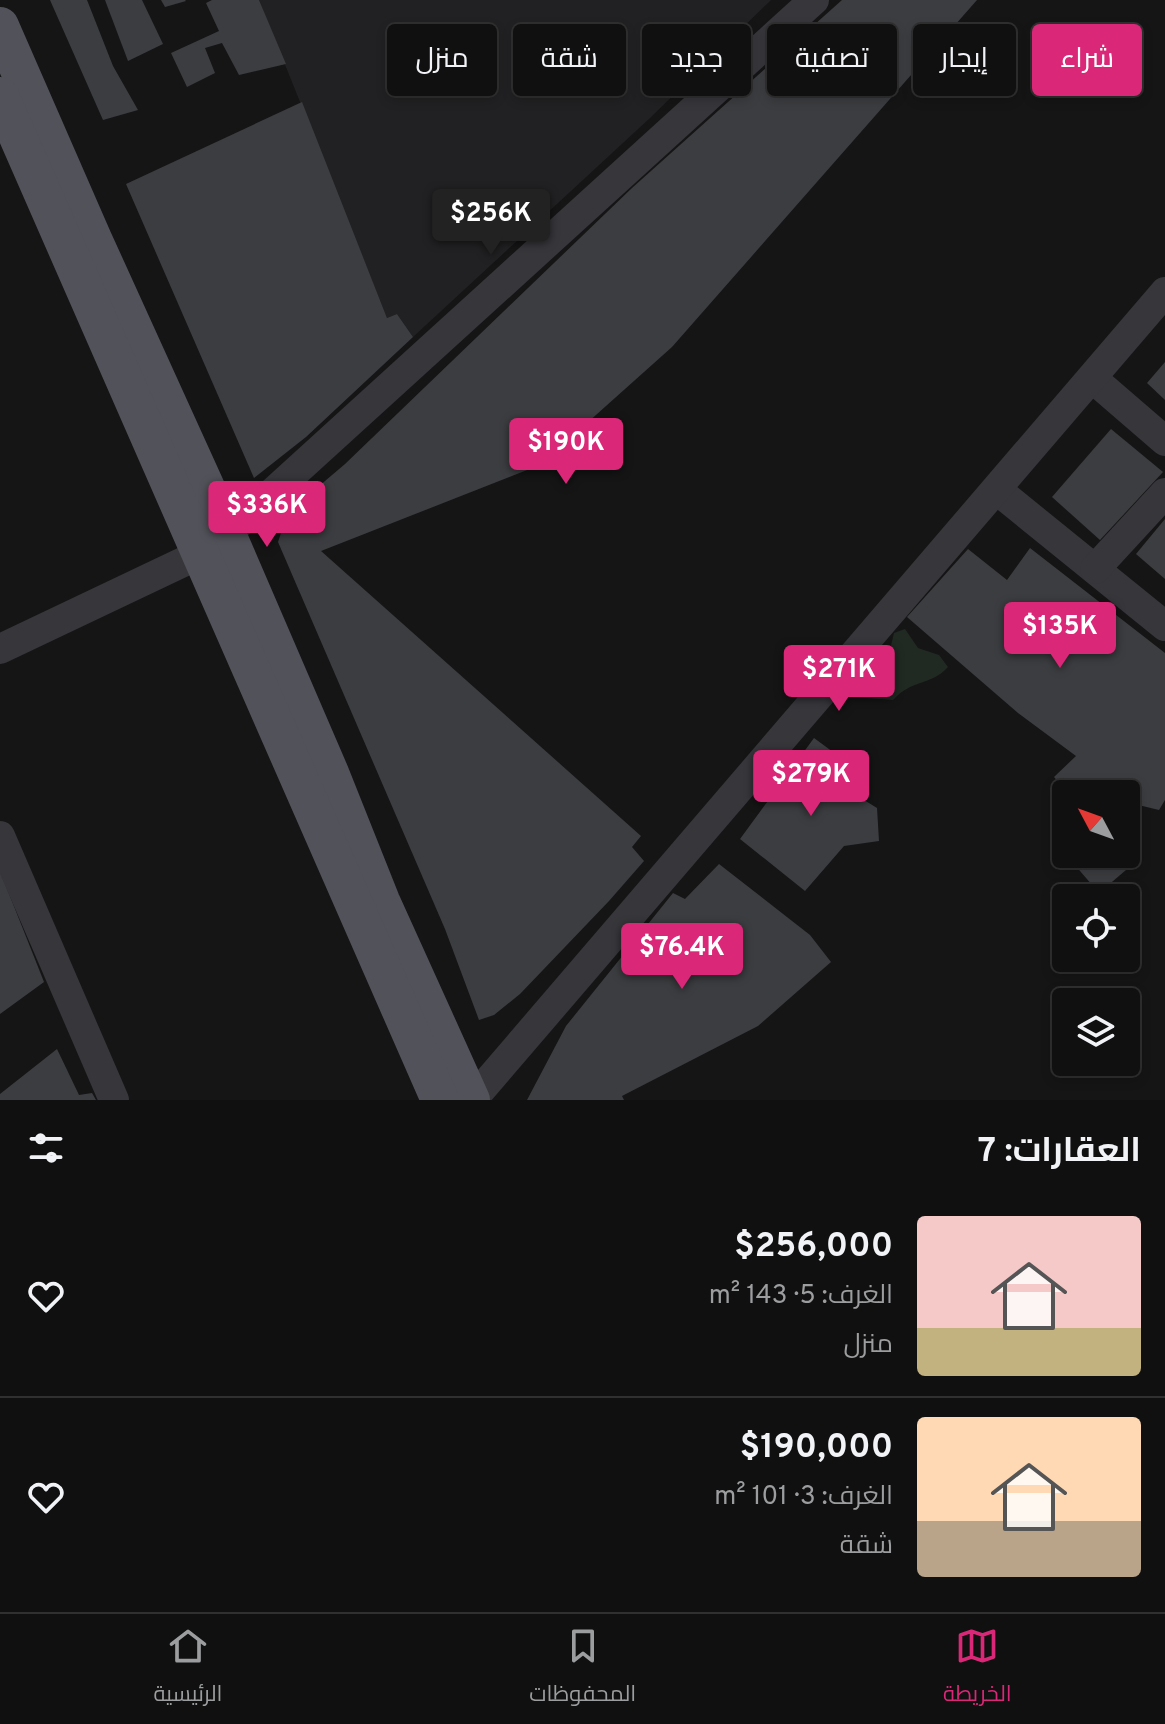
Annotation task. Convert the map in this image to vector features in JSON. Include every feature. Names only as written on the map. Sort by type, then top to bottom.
[{"type":"main road","points":[[0,26],[93,239],[440,1100]]},
{"type":"main road","points":[[0,96],[214,544],[330,773],[381,901],[472,1100]]},
{"type":"street","points":[[0,649],[214,544],[814,0]]},
{"type":"street","points":[[472,1100],[1165,292]]},
{"type":"street","points":[[1092,378],[1165,441]]},
{"type":"street","points":[[997,490],[1163,621]]},
{"type":"street","points":[[1095,569],[1165,493]]},
{"type":"street","points":[[0,836],[114,1100]]},
{"type":"shaded area","points":[[259,0],[771,0],[746,24],[642,24],[642,96],[673,96],[413,337],[397,314],[387,318]]},
{"type":"shaded area","points":[[905,629],[918,648],[939,655],[948,667],[935,677],[900,693],[893,700],[838,696],[867,664],[882,666],[889,654],[894,633]]},
{"type":"building","points":[[50,0],[87,0],[113,66],[138,110],[103,120]]},
{"type":"building","points":[[105,0],[142,0],[163,44],[128,61]]},
{"type":"building","points":[[161,0],[185,0],[186,1],[165,7]]},
{"type":"building","points":[[212,0],[259,0],[286,64],[239,75],[222,43],[205,48],[215,73],[187,87],[171,53],[219,31],[206,3]]},
{"type":"building","points":[[842,0],[977,0],[956,24],[913,24],[913,73],[897,91],[897,24],[815,24]]},
{"type":"building","points":[[767,67],[767,96],[893,96],[672,347],[540,465],[321,551],[641,836],[632,847],[644,861],[609,901],[520,994],[494,1015],[479,1020],[445,929],[278,542],[285,521],[305,498],[345,464],[632,188],[735,96],[751,96],[751,81]]},
{"type":"building","points":[[302,102],[387,318],[397,314],[413,337],[306,437],[254,478],[126,184]]},
{"type":"building","points":[[1165,362],[1165,400],[1147,383]]},
{"type":"building","points":[[1111,429],[1163,472],[1100,540],[1052,497]]},
{"type":"building","points":[[1165,519],[1165,579],[1136,554]]},
{"type":"building","points":[[1030,548],[1165,653],[1165,800],[1159,810],[1140,805],[1140,780],[1057,780],[1054,777],[1076,756],[1018,713],[907,617],[968,549],[1007,580]]},
{"type":"building","points":[[814,738],[852,766],[835,782],[877,808],[879,841],[844,846],[805,891],[740,839]]},
{"type":"building","points":[[719,864],[810,935],[831,962],[758,1026],[622,1096],[624,1100],[527,1100],[566,1026],[673,893],[685,899]]},
{"type":"building","points":[[1077,868],[1127,868],[1110,884],[1091,884]]},
{"type":"building","points":[[0,871],[44,982],[0,1014]]},
{"type":"building","points":[[57,1049],[79,1095],[92,1093],[96,1100],[0,1100],[0,1094]]}]
